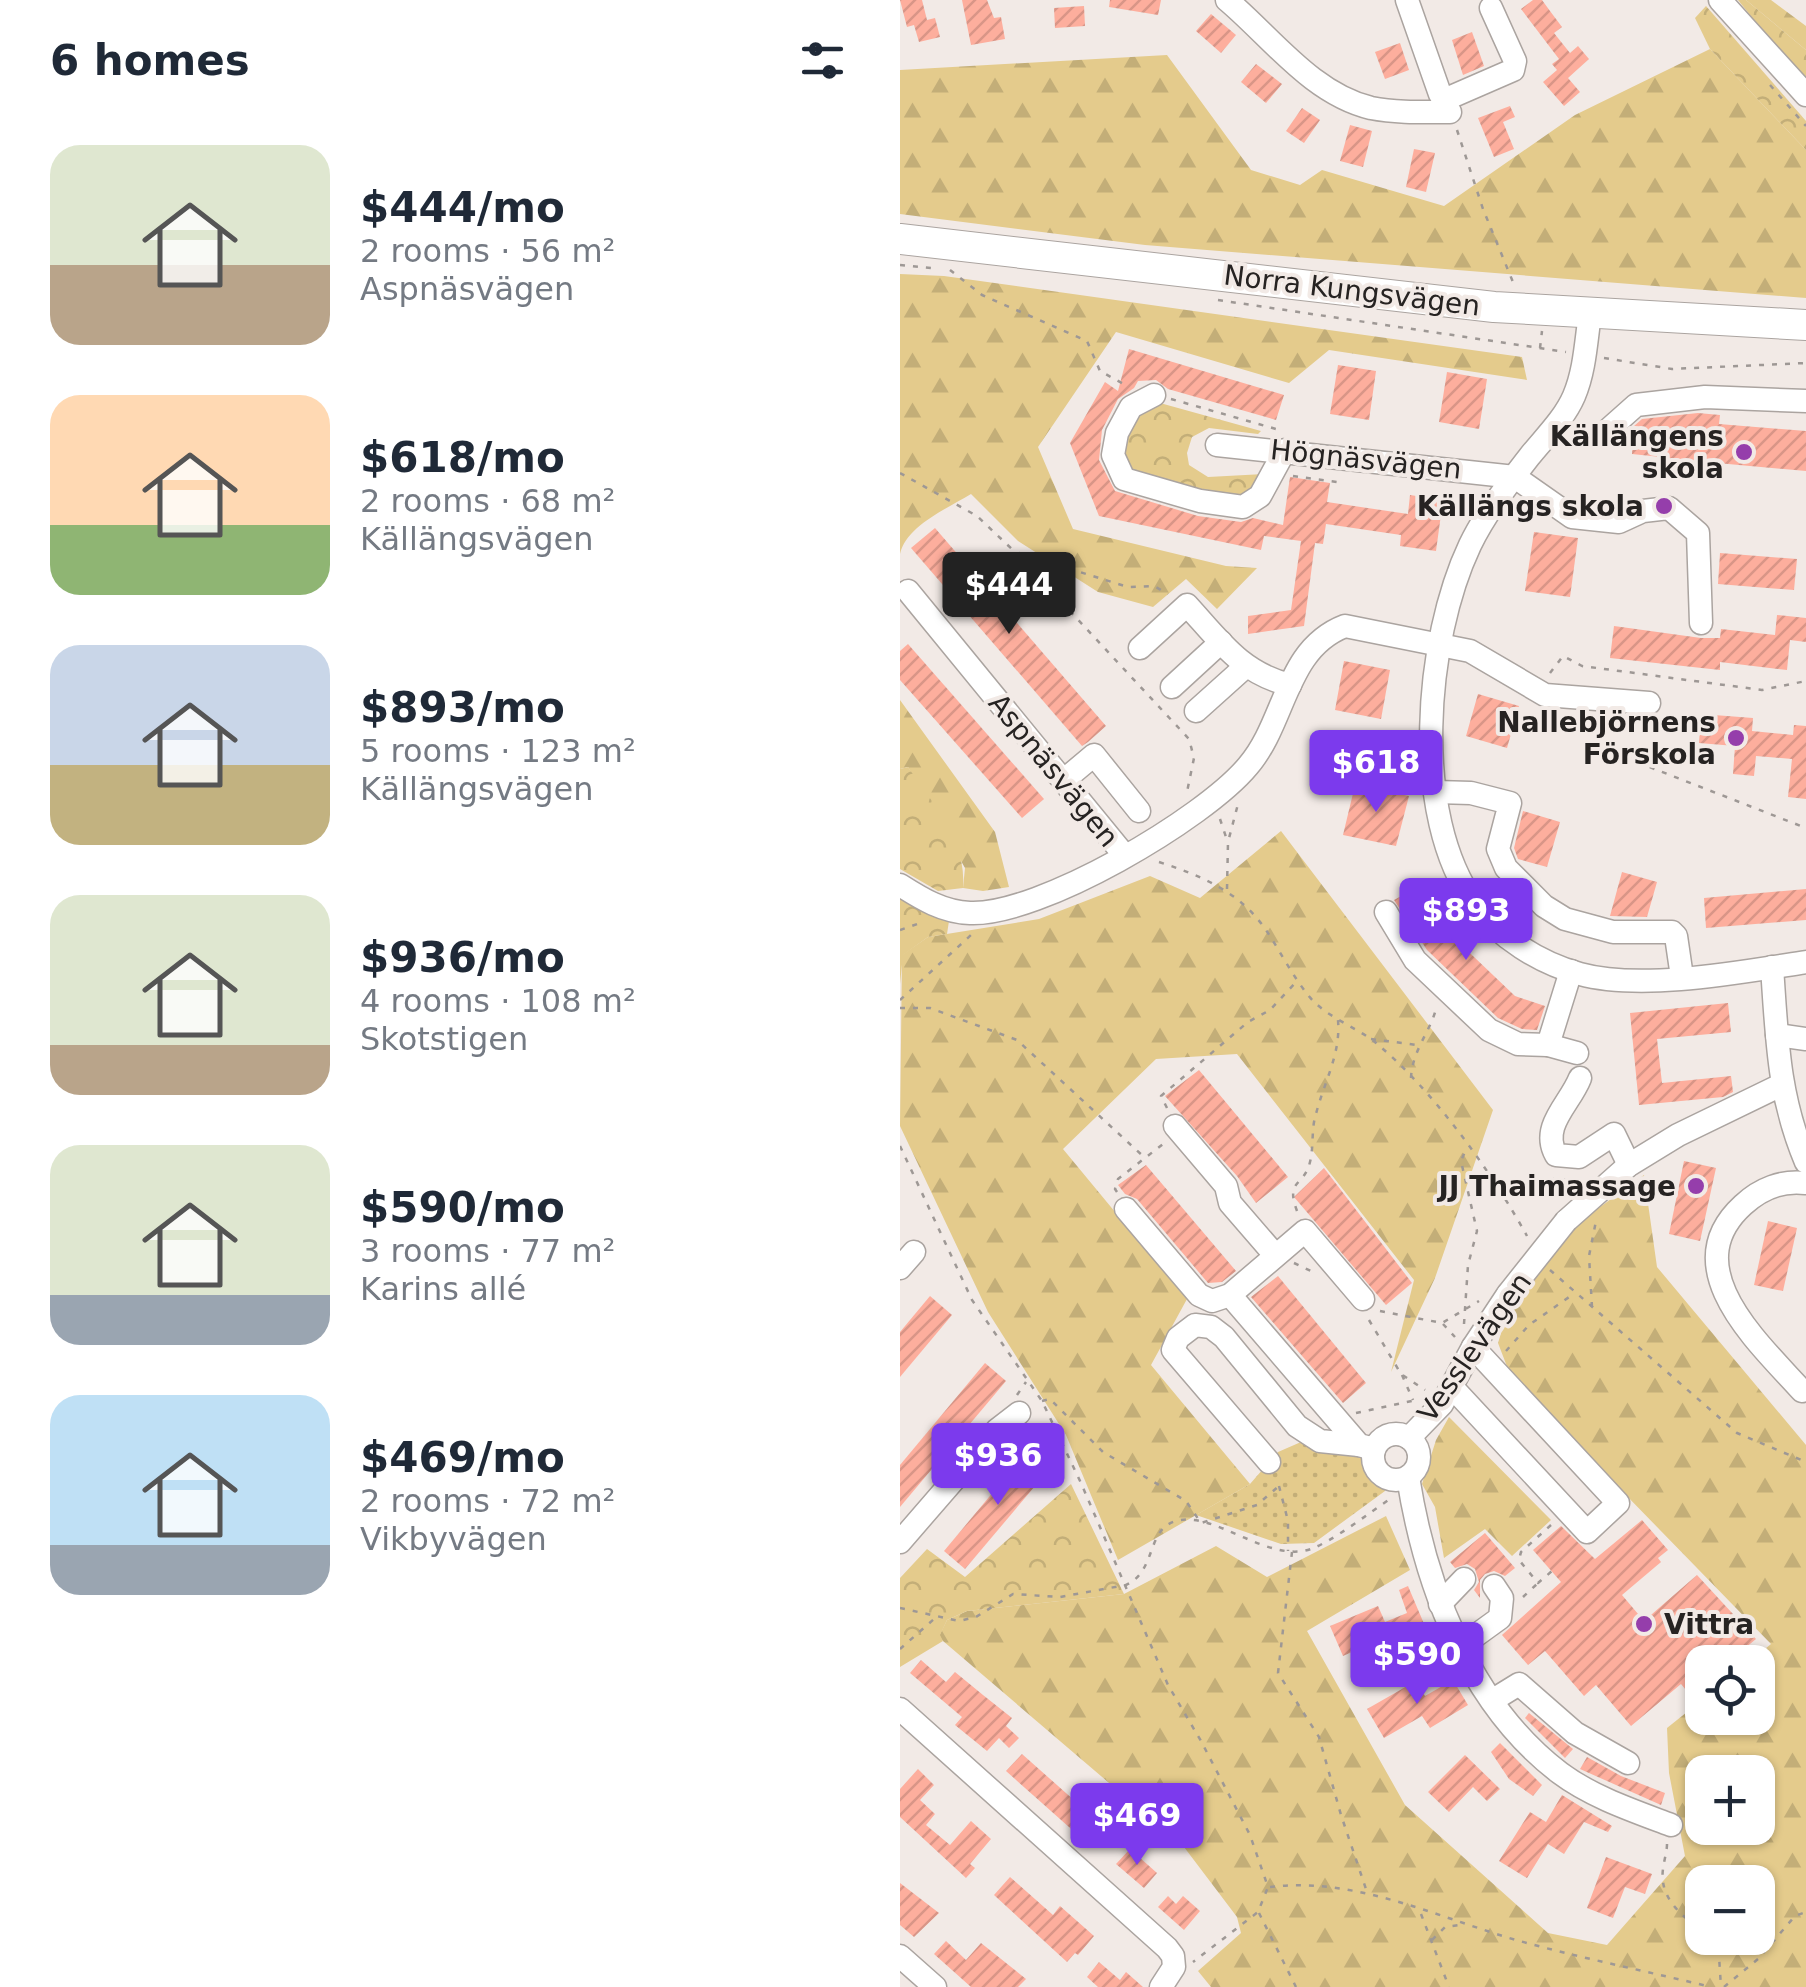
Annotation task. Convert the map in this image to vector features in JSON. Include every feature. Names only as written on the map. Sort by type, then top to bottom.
[{"type":"main road","name":"Norra Kungsvägen","points":[[900,239],[1494,307],[1806,325]]},
{"type":"street","points":[[1227,0],[1313,78],[1344,99],[1372,108],[1447,106],[1513,70],[1516,61],[1491,8]]},
{"type":"street","points":[[1407,0],[1447,106]]},
{"type":"street","points":[[1720,0],[1806,94]]},
{"type":"street","points":[[1590,314],[1581,375],[1564,413],[1515,476],[1471,543],[1453,593],[1440,644],[1432,730],[1441,831],[1455,870],[1475,904],[1518,945],[1548,964],[1626,981],[1806,962]]},
{"type":"street","points":[[1154,394],[1130,407],[1118,433],[1113,455],[1124,480],[1200,501],[1243,507],[1260,496],[1291,450]]},
{"type":"street","points":[[1609,429],[1636,405],[1705,397],[1806,401]]},
{"type":"street","name":"Högnäsvägen","points":[[1216,445],[1515,476]]},
{"type":"street","points":[[1515,476],[1572,517],[1619,522],[1643,511],[1669,508],[1698,533],[1702,623]]},
{"type":"street","name":"Aspnäsvägen","points":[[908,592],[1062,781],[1132,852]]},
{"type":"street","points":[[1140,648],[1186,606],[1245,667],[1265,679],[1290,685]]},
{"type":"street","points":[[900,885],[946,910],[983,912],[1030,901],[1176,827],[1232,784],[1260,749],[1309,649],[1345,626],[1470,650],[1541,693],[1649,703]]},
{"type":"street","points":[[1172,687],[1221,642]]},
{"type":"street","points":[[1196,711],[1245,667]]},
{"type":"street","points":[[1062,781],[1094,755],[1139,810]]},
{"type":"street","points":[[1436,792],[1471,793],[1510,803],[1498,849],[1506,868],[1522,887],[1565,919],[1613,932],[1672,932],[1676,936],[1682,977]]},
{"type":"street","points":[[1386,912],[1416,960],[1488,1030],[1518,1044],[1578,1052]]},
{"type":"street","points":[[1772,968],[1781,1086],[1806,1162]]},
{"type":"street","points":[[1548,1045],[1571,971]]},
{"type":"street","points":[[1777,1036],[1806,1039]]},
{"type":"street","points":[[1580,1078],[1574,1095],[1552,1124],[1552,1148],[1556,1154],[1579,1157],[1614,1134],[1629,1165]]},
{"type":"street","name":"Vesslevägen","points":[[1366,1447],[1442,1404],[1505,1298],[1566,1221],[1589,1199],[1629,1165],[1678,1135],[1781,1086]]},
{"type":"street","points":[[1176,1126],[1226,1186],[1230,1203],[1275,1255]]},
{"type":"street","points":[[1802,1392],[1754,1339],[1730,1305],[1716,1261],[1724,1227],[1753,1196],[1770,1187],[1806,1184]]},
{"type":"street","points":[[1124,1204],[1199,1294],[1212,1302],[1230,1295],[1305,1231],[1366,1301]]},
{"type":"street","points":[[1230,1295],[1335,1418],[1366,1447],[1384,1477],[1409,1484],[1413,1513],[1440,1604],[1458,1644],[1516,1732],[1560,1773],[1596,1794],[1672,1825]]},
{"type":"street","points":[[1270,1462],[1172,1350],[1178,1338],[1195,1325],[1211,1327],[1224,1337],[1297,1426],[1320,1441],[1366,1447]]},
{"type":"street","points":[[1451,1386],[1587,1532],[1618,1503],[1473,1347]]},
{"type":"street","points":[[900,1542],[997,1430],[1019,1413]]},
{"type":"street","name":"Vesslevägen","points":[[1409,1484],[1419,1458],[1416,1420]]},
{"type":"street","points":[[1440,1604],[1464,1578]]},
{"type":"street","points":[[1458,1644],[1500,1618],[1502,1598],[1494,1586]]},
{"type":"street","points":[[1493,1700],[1519,1684],[1576,1733],[1628,1762]]},
{"type":"street","points":[[900,1709],[1168,1948],[1174,1962],[1166,1981]]},
{"type":"street","points":[[900,1956],[934,1987]]},
{"type":"path","points":[[1447,106],[1483,209],[1516,287]]},
{"type":"path","points":[[900,265],[932,268]]},
{"type":"path","points":[[968,271],[949,269],[982,294],[1086,341],[1100,371],[1131,388],[1279,428],[1290,436],[1291,450]]},
{"type":"path","points":[[1220,300],[1672,369],[1806,363]]},
{"type":"path","points":[[900,472],[977,516],[1188,739],[1194,758],[1191,782],[1176,827]]},
{"type":"path","points":[[1282,474],[1337,482]]},
{"type":"path","points":[[1015,552],[1128,587],[1154,586],[1186,606]]},
{"type":"path","points":[[1806,681],[1762,690],[1582,666],[1563,656],[1541,693],[1634,760],[1806,828]]},
{"type":"path","points":[[1227,891],[1228,842],[1240,794],[1232,784]]},
{"type":"path","points":[[1132,852],[1198,874],[1239,898],[1264,926],[1309,997],[1370,1039],[1411,1079],[1468,1146],[1528,1237]]},
{"type":"path","points":[[983,912],[978,927],[900,1004],[930,1008],[1017,1040],[1145,1158]]},
{"type":"path","points":[[1124,1204],[1114,1189],[1118,1179],[1173,1136],[1176,1126],[1161,1096],[1248,1022],[1270,1010],[1298,980]]},
{"type":"path","points":[[1411,1079],[1418,1044],[1426,1038],[1436,1008],[1450,994]]},
{"type":"path","points":[[1305,1231],[1292,1188],[1308,1169],[1312,1156],[1314,1117],[1337,1050],[1338,1019]]},
{"type":"path","points":[[1370,1039],[1418,1044]]},
{"type":"path","points":[[900,1146],[972,1300],[1042,1401],[1168,1685],[1250,1835],[1268,1887],[1258,1912],[1166,1981]]},
{"type":"path","points":[[1466,1309],[1468,1265],[1477,1231],[1461,1162],[1468,1146]]},
{"type":"path","points":[[1498,1187],[1522,1190],[1546,1178],[1571,1180],[1599,1206],[1589,1256],[1592,1309]]},
{"type":"path","points":[[1546,1266],[1737,1433],[1806,1462]]},
{"type":"path","points":[[1366,1301],[1385,1314],[1442,1323],[1491,1293],[1505,1298]]},
{"type":"path","points":[[1492,1367],[1529,1325],[1574,1294]]},
{"type":"path","points":[[1366,1301],[1368,1319],[1402,1374],[1416,1420]]},
{"type":"path","points":[[1402,1374],[1431,1395],[1416,1420]]},
{"type":"path","points":[[1042,1401],[1050,1400],[1104,1452],[1186,1501],[1201,1523]]},
{"type":"path","points":[[1335,1418],[1416,1420]]},
{"type":"path","points":[[900,1608],[959,1621],[976,1616],[1013,1594],[1060,1597],[1126,1585],[1148,1566],[1154,1542],[1164,1526],[1180,1520],[1290,1551],[1312,1548],[1409,1484]]},
{"type":"path","points":[[1201,1523],[1257,1505],[1279,1486]]},
{"type":"path","points":[[1282,1500],[1290,1551],[1278,1673],[1319,1738],[1340,1815],[1368,1894]]},
{"type":"path","points":[[1552,1571],[1538,1583],[1520,1563],[1519,1556],[1567,1510]]},
{"type":"path","points":[[900,1650],[935,1618]]},
{"type":"path","points":[[1672,1825],[1662,1874],[1668,1897],[1685,1918]]},
{"type":"path","points":[[1268,1887],[1304,1882],[1368,1894],[1463,1924],[1711,1987]]},
{"type":"path","points":[[1420,1910],[1449,1987]]},
{"type":"path","points":[[1258,1912],[1296,1987]]},
{"type":"path","points":[[1723,1987],[1758,1959],[1794,1916],[1806,1912]]},
{"type":"path","points":[[1431,1941],[1445,1928],[1463,1924]]},
{"type":"path","points":[[1718,1955],[1723,1987]]},
{"type":"green space","points":[[1738,0],[1746,0],[1806,50],[1806,85]]},
{"type":"green space","points":[[1746,0],[1771,0],[1806,26],[1806,50]]},
{"type":"green space","points":[[1706,6],[1806,121],[1806,150],[1710,49],[1695,18]]},
{"type":"green space","points":[[1710,49],[1806,150],[1806,298],[1145,245],[900,214],[900,70],[1167,55],[1251,170],[1300,185],[1322,170],[1444,206],[1575,115]]},
{"type":"green space","points":[[900,274],[944,276],[1522,357],[1527,380],[1329,350],[1289,383],[1116,332],[1038,447],[1073,529],[1226,566],[1257,568],[1217,609],[1186,579],[1153,607],[1098,592],[1018,541],[971,494],[919,526],[900,554]]},
{"type":"green space","points":[[1160,403],[1261,431],[1258,434],[1209,428],[1192,437],[1187,453],[1189,465],[1208,477],[1264,474],[1244,502],[1136,476],[1124,450],[1128,421]]},
{"type":"green space","points":[[900,700],[995,832],[1009,887],[983,891],[963,888],[965,868],[908,767],[900,769]]},
{"type":"green space","points":[[908,767],[954,839],[960,854],[963,888],[938,891],[900,869],[900,769]]},
{"type":"green space","points":[[1281,831],[1493,1110],[1435,1278],[1391,1372],[1414,1280],[1237,1054],[1156,1059],[1063,1149],[1187,1299],[1151,1365],[1250,1484],[1118,1560],[1066,1435],[988,1312],[900,1126],[902,955],[928,937],[1039,919],[1150,876],[1200,898]]},
{"type":"green space","points":[[900,898],[949,921],[947,934],[928,937],[903,955],[900,984]]},
{"type":"green space","points":[[1644,1175],[1657,1267],[1806,1445],[1806,1987],[1211,1987],[1198,1971],[1241,1933],[1237,1917],[1184,1847],[939,1636],[947,1620],[967,1611],[1124,1594],[1216,1546],[1267,1577],[1386,1516],[1410,1570],[1307,1631],[1405,1805],[1548,1933],[1607,1945],[1685,1856],[1669,1773],[1667,1728],[1685,1714],[1685,1735],[1775,1735],[1775,1645],[1770,1645],[1511,1377],[1498,1343],[1506,1317],[1578,1223]]},
{"type":"green space","points":[[1449,1417],[1551,1520],[1512,1556],[1485,1529],[1444,1558],[1435,1507],[1422,1484],[1436,1440]]},
{"type":"green space","points":[[1301,1442],[1360,1457],[1372,1475],[1385,1483],[1385,1491],[1314,1543],[1281,1544],[1196,1515],[1250,1484],[1278,1452]]},
{"type":"green space","points":[[1071,1484],[1124,1594],[967,1611],[947,1620],[940,1635],[943,1641],[900,1667],[900,1578],[927,1549],[965,1577]]},
{"type":"building","points":[[900,0],[922,0],[927,20],[935,18],[940,37],[919,42],[914,25],[907,27]]},
{"type":"building","points":[[962,0],[987,0],[994,18],[1001,17],[1005,39],[971,45]]},
{"type":"building","points":[[1110,0],[1161,0],[1158,15],[1109,7]]},
{"type":"building","points":[[1533,0],[1542,0],[1562,27],[1554,33],[1570,53],[1578,46],[1589,59],[1568,78],[1580,92],[1564,106],[1543,82],[1557,70],[1552,64],[1559,59],[1521,9]]},
{"type":"building","points":[[1084,6],[1085,26],[1055,28],[1054,8]]},
{"type":"building","points":[[1211,14],[1236,35],[1221,53],[1196,31]]},
{"type":"building","points":[[1472,32],[1484,66],[1463,75],[1452,40]]},
{"type":"building","points":[[1400,43],[1409,70],[1385,79],[1375,52]]},
{"type":"building","points":[[1256,64],[1282,84],[1266,103],[1241,82]]},
{"type":"building","points":[[1510,106],[1515,117],[1503,122],[1514,149],[1494,157],[1478,118]]},
{"type":"building","points":[[1302,108],[1320,120],[1304,143],[1286,131]]},
{"type":"building","points":[[1350,125],[1372,131],[1363,167],[1340,161]]},
{"type":"building","points":[[1414,149],[1435,153],[1426,192],[1406,187]]},
{"type":"building","points":[[1129,349],[1284,395],[1276,420],[1168,389],[1156,380],[1138,381],[1118,399],[1102,430],[1099,460],[1115,491],[1198,516],[1241,522],[1253,518],[1283,525],[1290,477],[1330,483],[1327,502],[1408,514],[1410,495],[1443,500],[1436,551],[1400,546],[1401,535],[1326,524],[1323,544],[1315,543],[1304,626],[1248,634],[1248,616],[1291,610],[1301,541],[1264,536],[1261,550],[1099,516],[1070,443],[1105,382],[1118,391]]},
{"type":"building","points":[[1338,365],[1376,371],[1369,420],[1330,414]]},
{"type":"building","points":[[1447,372],[1487,379],[1479,429],[1439,422]]},
{"type":"building","points":[[1698,413],[1720,415],[1719,424],[1806,431],[1806,471],[1717,463],[1716,476],[1669,472],[1670,458],[1632,454],[1634,426],[1642,419]]},
{"type":"building","points":[[935,528],[1106,726],[1088,742],[1082,746],[911,548]]},
{"type":"building","points":[[1534,532],[1578,538],[1570,597],[1525,591]]},
{"type":"building","points":[[1720,553],[1797,559],[1794,590],[1718,584]]},
{"type":"building","points":[[1777,615],[1806,618],[1806,642],[1790,640],[1787,670],[1720,662],[1720,670],[1610,658],[1614,626],[1701,638],[1720,638],[1721,629],[1775,635]]},
{"type":"building","points":[[908,644],[1044,799],[1022,818],[900,680],[900,651]]},
{"type":"building","points":[[1344,661],[1390,670],[1381,719],[1335,710]]},
{"type":"building","points":[[1478,694],[1519,706],[1507,748],[1466,736]]},
{"type":"building","points":[[1701,714],[1753,718],[1752,731],[1793,735],[1794,725],[1806,726],[1806,799],[1788,797],[1792,759],[1756,756],[1754,776],[1733,774],[1735,746],[1699,743]]},
{"type":"building","points":[[1355,785],[1409,796],[1396,846],[1343,835]]},
{"type":"building","points":[[1523,811],[1560,822],[1547,867],[1518,859],[1514,848]]},
{"type":"building","points":[[1622,872],[1657,882],[1647,917],[1610,916]]},
{"type":"building","points":[[1422,885],[1452,936],[1515,996],[1545,1006],[1537,1030],[1522,1029],[1498,1018],[1427,950],[1394,900]]},
{"type":"building","points":[[1806,889],[1806,920],[1706,928],[1704,898]]},
{"type":"building","points":[[1728,1003],[1731,1032],[1657,1039],[1662,1083],[1731,1076],[1733,1092],[1723,1097],[1639,1105],[1630,1013]]},
{"type":"building","points":[[1199,1070],[1288,1177],[1256,1203],[1237,1176],[1165,1096]]},
{"type":"building","points":[[1684,1161],[1716,1168],[1700,1241],[1669,1234]]},
{"type":"building","points":[[1146,1165],[1236,1271],[1222,1282],[1208,1283],[1137,1199],[1125,1194],[1118,1185]]},
{"type":"building","points":[[1324,1168],[1412,1283],[1386,1305],[1294,1197]]},
{"type":"building","points":[[1768,1221],[1797,1228],[1783,1291],[1754,1285]]},
{"type":"building","points":[[1278,1276],[1366,1383],[1343,1403],[1251,1297]]},
{"type":"building","points":[[930,1296],[952,1315],[900,1377],[900,1332]]},
{"type":"building","points":[[985,1363],[1006,1381],[900,1507],[900,1465]]},
{"type":"building","points":[[1030,1448],[1052,1466],[965,1569],[944,1551]]},
{"type":"building","name":"Vittra","points":[[1642,1520],[1668,1550],[1658,1558],[1661,1562],[1622,1595],[1644,1621],[1697,1575],[1756,1639],[1749,1645],[1685,1645],[1685,1689],[1681,1684],[1631,1726],[1596,1685],[1584,1696],[1545,1651],[1528,1665],[1502,1635],[1561,1582],[1533,1550],[1561,1526],[1595,1559]]},
{"type":"building","points":[[1485,1533],[1515,1568],[1505,1576],[1494,1571],[1485,1574],[1480,1580],[1480,1598],[1474,1590],[1479,1582],[1475,1569],[1467,1564],[1455,1568],[1450,1562]]},
{"type":"building","points":[[1408,1586],[1430,1638],[1385,1658],[1377,1641],[1343,1656],[1330,1626],[1378,1606],[1385,1622],[1407,1613],[1399,1590]]},
{"type":"building","points":[[921,1660],[946,1682],[955,1672],[1012,1718],[1006,1726],[1019,1738],[1009,1748],[999,1738],[987,1751],[955,1725],[962,1717],[910,1673]]},
{"type":"building","points":[[1453,1680],[1468,1705],[1430,1728],[1422,1716],[1384,1738],[1367,1709],[1416,1681],[1425,1696]]},
{"type":"building","points":[[1529,1713],[1573,1749],[1565,1758],[1525,1718]]},
{"type":"building","points":[[1500,1743],[1542,1785],[1533,1796],[1509,1779],[1491,1752]]},
{"type":"building","points":[[1022,1754],[1102,1825],[1087,1843],[1006,1771]]},
{"type":"building","points":[[1465,1755],[1500,1789],[1487,1801],[1473,1787],[1449,1812],[1428,1792]]},
{"type":"building","points":[[1587,1757],[1621,1776],[1665,1793],[1661,1805],[1580,1769]]},
{"type":"building","points":[[918,1769],[934,1785],[920,1800],[935,1814],[926,1825],[950,1845],[971,1821],[991,1839],[970,1864],[975,1868],[966,1878],[900,1817],[900,1789]]},
{"type":"building","points":[[1562,1795],[1612,1826],[1608,1832],[1584,1822],[1564,1854],[1548,1844],[1527,1878],[1499,1861],[1530,1812],[1546,1822]]},
{"type":"building","points":[[1130,1849],[1157,1873],[1144,1888],[1116,1864]]},
{"type":"building","points":[[1606,1857],[1652,1874],[1645,1894],[1625,1887],[1613,1918],[1587,1908]]},
{"type":"building","points":[[1010,1877],[1053,1915],[1060,1906],[1094,1936],[1078,1955],[1075,1953],[1067,1962],[994,1895]]},
{"type":"building","points":[[900,1883],[939,1913],[914,1937],[900,1925]]},
{"type":"building","points":[[1168,1896],[1176,1904],[1183,1896],[1200,1911],[1184,1930],[1158,1907]]},
{"type":"building","points":[[946,1941],[966,1960],[981,1943],[1026,1979],[1018,1987],[971,1987],[934,1954]]},
{"type":"building","points":[[1099,1962],[1120,1980],[1126,1972],[1143,1987],[1098,1987],[1087,1977]]},
{"type":"place","name":"Källängens skola","points":[[1744,452]]},
{"type":"place","name":"Källängs skola","points":[[1664,506]]},
{"type":"place","name":"Nallebjörnens Förskola","points":[[1736,738]]},
{"type":"place","name":"JJ Thaimassage","points":[[1696,1186]]},
{"type":"place","name":"Vittra","points":[[1644,1624]]}]
